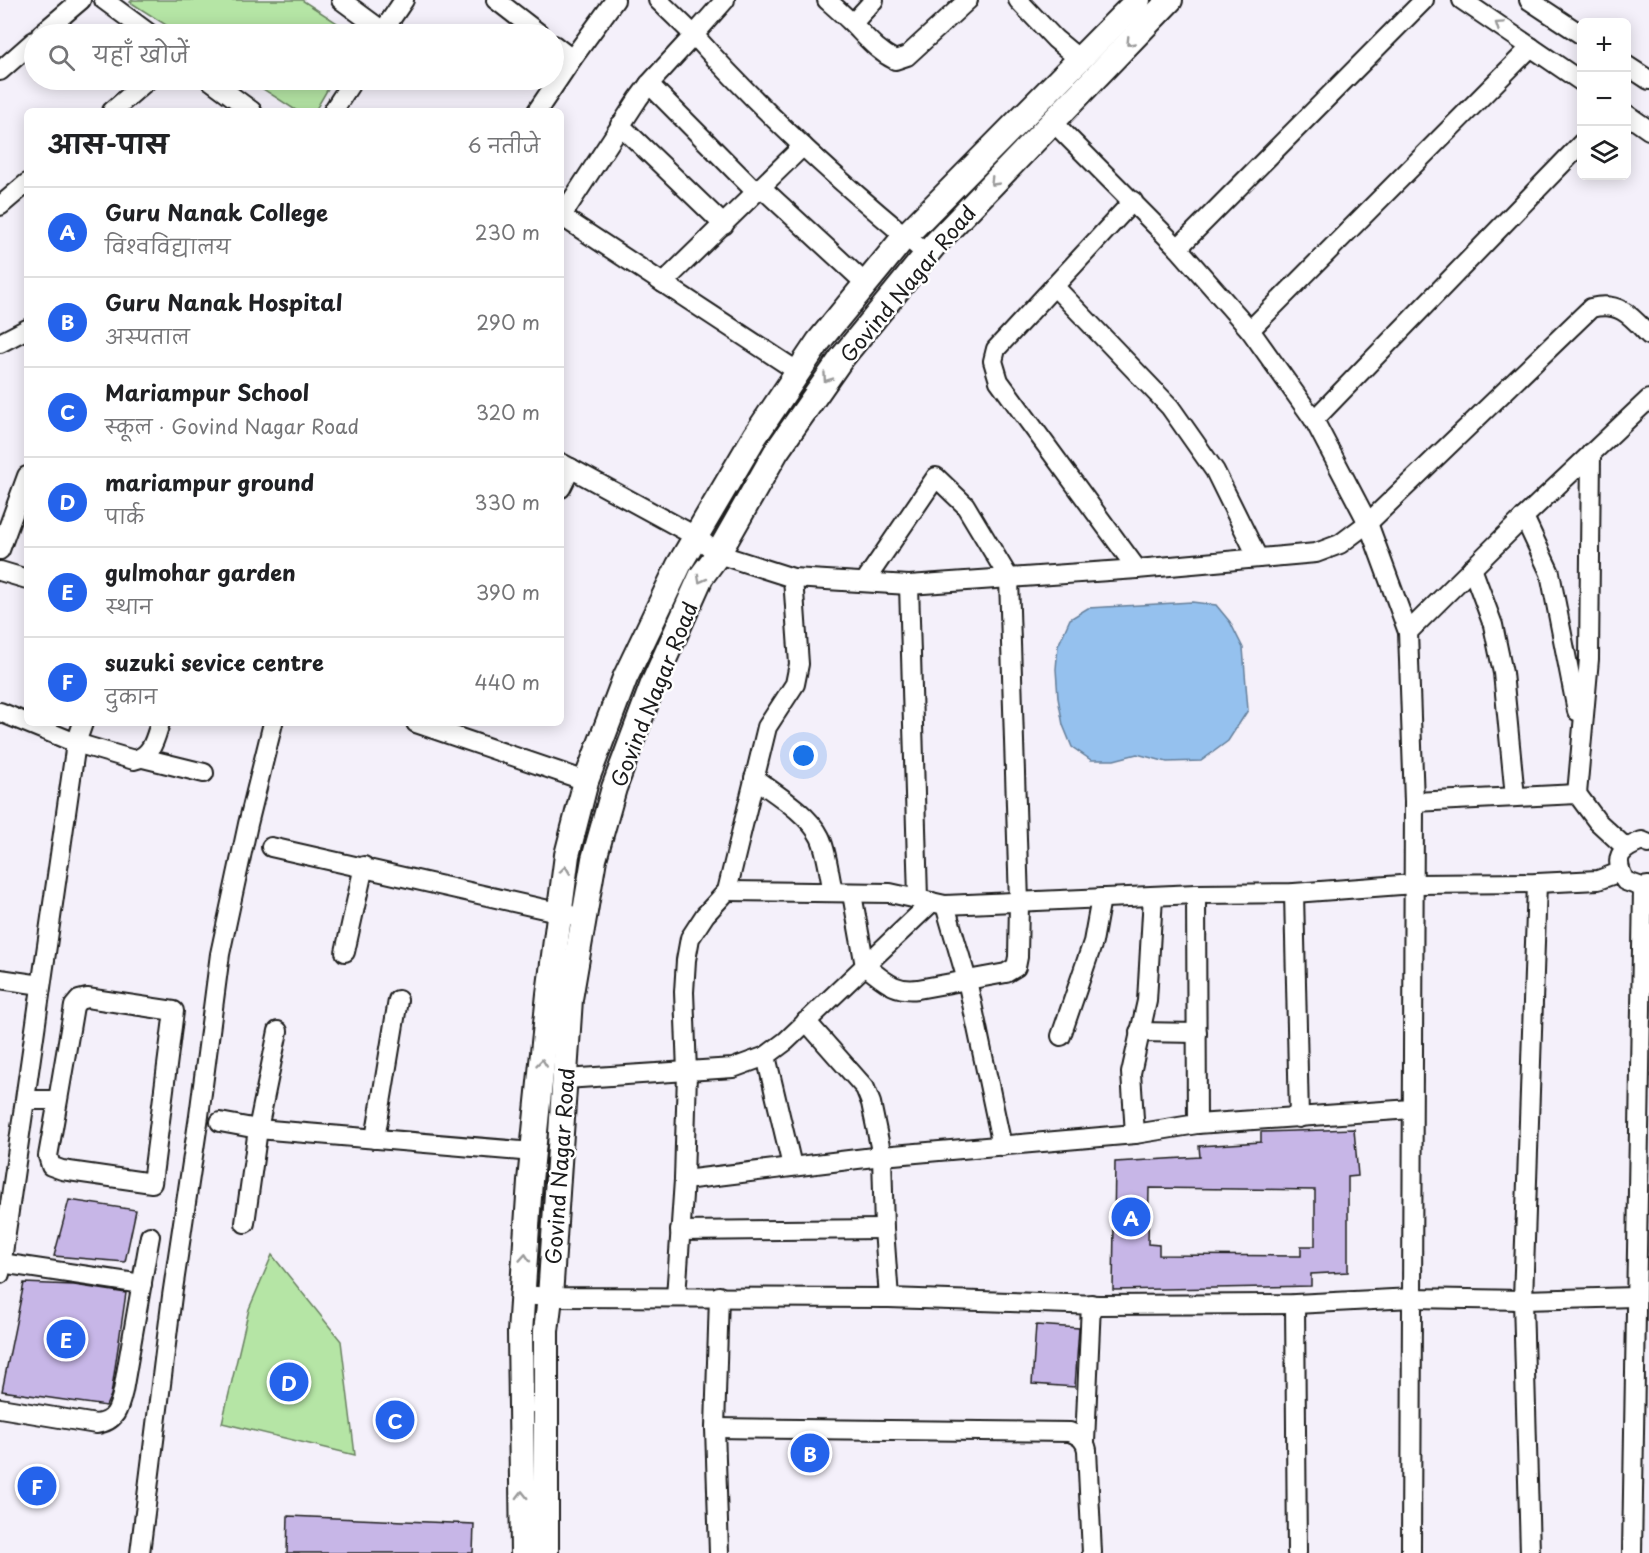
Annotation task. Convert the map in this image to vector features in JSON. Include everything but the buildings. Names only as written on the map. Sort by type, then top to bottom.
[{"type":"main road","name":"Govind Nagar Road","points":[[523,1553],[520,1333],[533,1152],[549,994],[567,855],[586,781],[625,678],[679,565],[755,436],[819,341],[905,236],[1138,0]]},
{"type":"main road","name":"Govind Nagar Road","points":[[546,1553],[546,1331],[570,999],[594,859],[614,788],[658,674],[701,577],[718,554],[783,442],[840,359],[927,254],[1170,0]]},
{"type":"street","points":[[53,24],[81,0]]},
{"type":"street","points":[[104,0],[136,24]]},
{"type":"street","points":[[341,0],[371,24]]},
{"type":"street","points":[[388,24],[404,0]]},
{"type":"street","points":[[496,0],[527,24]]},
{"type":"street","points":[[564,71],[615,0]]},
{"type":"street","points":[[658,0],[694,35],[719,64],[803,146],[927,254]]},
{"type":"street","points":[[564,211],[649,84],[725,0]]},
{"type":"street","points":[[827,0],[853,23],[882,54],[895,60],[907,56],[968,0]]},
{"type":"street","points":[[853,23],[874,0]]},
{"type":"street","points":[[1018,0],[1055,39],[1079,59]]},
{"type":"street","points":[[1178,248],[1424,0]]},
{"type":"street","points":[[1462,0],[1577,79]]},
{"type":"street","points":[[1529,0],[1577,32]]},
{"type":"street","points":[[1250,330],[1531,47]]},
{"type":"street","points":[[0,71],[24,49]]},
{"type":"street","points":[[564,53],[572,59]]},
{"type":"street","points":[[1631,68],[1649,80]]},
{"type":"street","points":[[649,84],[759,190],[866,284]]},
{"type":"street","points":[[115,108],[136,90]]},
{"type":"street","points":[[224,90],[248,108]]},
{"type":"street","points":[[335,108],[347,90]]},
{"type":"street","points":[[539,108],[551,90]]},
{"type":"street","points":[[1631,117],[1649,130]]},
{"type":"street","points":[[1053,122],[1178,248],[1250,330],[1314,420],[1368,523],[1408,632],[1414,802],[1412,1553]]},
{"type":"street","points":[[620,125],[724,225]]},
{"type":"street","points":[[663,283],[803,146]]},
{"type":"street","points":[[1314,420],[1577,146]]},
{"type":"street","points":[[0,206],[24,186]]},
{"type":"street","points":[[1133,201],[996,349],[993,362],[999,381],[1137,569]]},
{"type":"street","points":[[564,218],[800,372]]},
{"type":"street","points":[[1054,286],[1170,407],[1215,471],[1258,558]]},
{"type":"street","points":[[566,465],[697,537],[718,554],[793,578],[909,585],[1137,569],[1316,553],[1340,544],[1368,523],[1591,308],[1613,306],[1629,314],[1649,335]]},
{"type":"street","points":[[0,343],[24,331]]},
{"type":"street","points":[[1408,632],[1524,517],[1649,399]]},
{"type":"street","points":[[1591,453],[1588,659],[1577,794],[1597,821],[1625,847]]},
{"type":"street","points":[[852,894],[865,966],[890,985],[904,991],[1006,974],[1016,967],[1019,903],[1009,579],[965,505],[936,477],[865,581]]},
{"type":"street","points":[[0,550],[24,484]]},
{"type":"street","points":[[1524,517],[1551,573],[1582,731]]},
{"type":"street","points":[[1472,568],[1493,625],[1503,673],[1515,797]]},
{"type":"street","points":[[0,571],[24,578]]},
{"type":"street","points":[[676,1297],[684,1180],[687,1072],[684,992],[686,960],[690,938],[705,915],[728,891],[767,727],[795,684],[799,664],[793,578]]},
{"type":"street","points":[[909,585],[932,902],[967,980],[1002,1146]]},
{"type":"street","points":[[0,712],[24,722]]},
{"type":"street","points":[[34,726],[76,743],[135,760],[148,754],[159,726]]},
{"type":"street","points":[[82,726],[76,743],[26,1100],[8,1159],[1,1269],[142,1284]]},
{"type":"street","points":[[140,1553],[172,1296],[220,954],[272,726]]},
{"type":"street","points":[[438,726],[459,729],[586,781]]},
{"type":"street","points":[[143,758],[204,773]]},
{"type":"street","points":[[754,778],[799,813],[819,837],[833,891]]},
{"type":"street","points":[[1414,802],[1577,794]]},
{"type":"street","points":[[1632,1553],[1642,1330],[1635,1297],[1643,1212],[1646,887],[1625,881],[1618,864],[1625,847],[1642,841],[1649,844]]},
{"type":"street","points":[[271,847],[364,866],[584,918]]},
{"type":"street","points":[[345,952],[364,866]]},
{"type":"street","points":[[728,891],[890,893],[932,902],[1019,903],[1196,894],[1294,893],[1414,884],[1537,883],[1598,879],[1620,872]]},
{"type":"street","points":[[1530,1553],[1523,1300],[1537,883]]},
{"type":"street","points":[[1294,893],[1299,1118]]},
{"type":"street","points":[[1196,894],[1197,1124]]},
{"type":"street","points":[[1135,1134],[1131,1073],[1147,1001],[1152,896]]},
{"type":"street","points":[[1061,1036],[1093,942],[1101,898]]},
{"type":"street","points":[[565,1079],[733,1068],[766,1056],[786,1041],[932,902]]},
{"type":"street","points":[[0,979],[41,986]]},
{"type":"street","points":[[87,998],[174,1011],[152,1183],[63,1170],[51,1166],[48,1156],[58,1100],[74,1006],[79,1000],[87,998]]},
{"type":"street","points":[[375,1139],[398,1000]]},
{"type":"street","points":[[806,1021],[866,1088],[871,1103],[882,1156],[889,1298]]},
{"type":"street","points":[[245,1223],[258,1129],[278,1031]]},
{"type":"street","points":[[1139,1032],[1197,1033]]},
{"type":"street","points":[[766,1056],[792,1166]]},
{"type":"street","points":[[26,1100],[58,1100]]},
{"type":"street","points":[[684,1180],[882,1156],[1135,1134],[1197,1124],[1412,1109]]},
{"type":"street","points":[[220,1122],[258,1129],[533,1152]]},
{"type":"street","points":[[680,1231],[884,1229]]},
{"type":"street","points":[[0,1408],[96,1424],[105,1423],[112,1418],[119,1409],[150,1236]]},
{"type":"street","points":[[522,1295],[889,1298],[1091,1304],[1295,1304],[1412,1298],[1523,1300],[1635,1297]]},
{"type":"street","points":[[719,1296],[715,1428],[719,1553]]},
{"type":"street","points":[[1091,1304],[1085,1442],[1092,1553]]},
{"type":"street","points":[[1295,1304],[1297,1553]]},
{"type":"street","points":[[715,1428],[1070,1432],[1078,1435],[1085,1442]]},
{"type":"green space","points":[[132,0],[302,0],[339,24],[164,24],[130,2]]},
{"type":"green space","points":[[264,90],[327,90],[317,108],[292,108]]},
{"type":"green space","points":[[272,1255],[341,1341],[355,1455],[222,1423],[249,1309]]},
{"type":"water","points":[[1192,602],[1216,605],[1230,622],[1243,648],[1248,710],[1228,741],[1201,761],[1167,762],[1137,754],[1114,760],[1091,760],[1072,747],[1063,725],[1056,669],[1058,646],[1070,619],[1088,608]]},
{"type":"place","name":"Guru Nanak College","points":[[1131,1217]]},
{"type":"place","name":"gulmohar garden","points":[[66,1339]]},
{"type":"place","name":"mariampur ground","points":[[289,1382]]},
{"type":"place","name":"Mariampur School","points":[[395,1420]]},
{"type":"place","name":"Guru Nanak Hospital","points":[[810,1453]]},
{"type":"place","name":"suzuki sevice centre","points":[[37,1486]]}]
